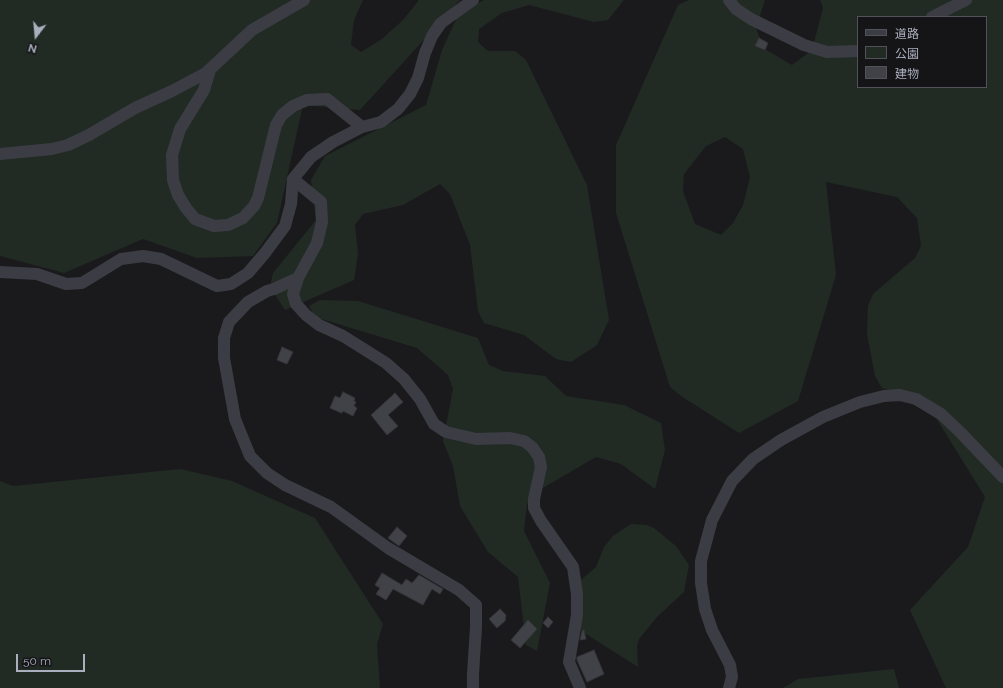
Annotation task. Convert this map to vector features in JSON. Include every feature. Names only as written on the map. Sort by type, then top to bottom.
[{"type":"street","points":[[0,154],[52,150],[68,145],[89,135],[135,108],[206,73],[252,30],[304,0]]},
{"type":"street","points":[[0,272],[37,274],[66,284],[82,284],[120,259],[143,256],[161,259],[218,286],[231,284],[248,273],[285,226],[291,204],[293,179],[310,157],[333,142],[362,127],[381,122],[398,109],[410,94],[418,78],[427,47],[432,36],[441,23],[473,0]]},
{"type":"street","points":[[729,0],[736,9],[751,19],[804,45],[826,52],[857,51]]},
{"type":"street","points":[[934,16],[966,0]]},
{"type":"street","points":[[210,70],[204,90],[180,130],[172,155],[173,180],[178,194],[186,208],[195,219],[214,226],[228,225],[243,218],[254,206],[258,198],[276,124],[282,115],[293,106],[308,100],[327,99],[362,127]]},
{"type":"street","points":[[293,179],[320,202],[322,222],[317,243],[298,278],[293,294],[296,304],[306,315],[319,325],[343,336],[386,363],[404,379],[420,399],[434,424],[446,432],[476,439],[510,438],[524,441],[537,453],[541,467],[534,499],[534,508],[541,521],[573,567],[577,594],[577,615],[569,662],[580,688]]},
{"type":"street","points":[[298,278],[267,291],[248,302],[229,322],[224,338],[224,358],[235,419],[247,450],[250,456],[267,473],[285,485],[331,507],[388,548],[459,590],[476,605],[473,674],[474,688]]},
{"type":"street","points":[[729,688],[732,677],[730,665],[712,630],[705,609],[701,583],[701,561],[712,520],[732,481],[753,458],[781,440],[823,417],[860,402],[884,396],[900,395],[916,399],[941,414],[1003,477]]},
{"type":"green space","points":[[0,0],[363,0],[354,20],[351,45],[361,52],[382,39],[403,20],[419,0],[460,0],[360,110],[303,105],[277,223],[253,256],[197,258],[143,239],[64,273],[0,256]]},
{"type":"green space","points":[[484,0],[624,0],[608,20],[594,22],[529,5],[502,13],[479,29],[478,42],[488,51],[515,51],[526,60],[587,185],[609,320],[597,345],[571,362],[556,359],[524,335],[484,323],[478,311],[470,245],[450,194],[440,184],[403,205],[363,214],[355,225],[358,254],[354,280],[285,310],[270,287],[273,273],[316,220],[311,180],[325,156],[426,105],[442,50],[459,13]]},
{"type":"green space","points":[[689,0],[765,0],[756,28],[763,48],[792,65],[812,50],[823,8],[820,0],[1003,0],[1003,688],[946,688],[910,610],[968,547],[985,497],[925,400],[882,388],[875,376],[867,334],[868,306],[873,294],[915,258],[921,246],[917,218],[897,197],[826,182],[836,275],[798,401],[739,433],[681,396],[670,387],[616,213],[616,145],[678,5]],"holes":[[[725,137],[743,149],[750,177],[743,205],[733,223],[721,235],[695,224],[683,191],[684,174],[706,146]]]},
{"type":"green space","points":[[320,300],[358,301],[478,338],[489,365],[503,371],[545,376],[566,396],[624,405],[661,423],[665,450],[655,489],[621,464],[596,457],[536,492],[527,504],[524,531],[550,583],[537,651],[526,645],[518,577],[488,552],[460,506],[453,466],[443,441],[453,389],[448,375],[417,348],[315,317],[309,306]]},
{"type":"green space","points":[[180,469],[232,481],[315,518],[383,624],[377,644],[380,688],[0,688],[0,481],[13,486]]},
{"type":"green space","points":[[631,524],[647,525],[654,528],[676,546],[689,565],[684,592],[657,617],[639,639],[637,646],[638,667],[575,627],[575,585],[596,567],[604,547],[613,536]]},
{"type":"green space","points":[[894,669],[899,688],[783,688],[798,679]]},
{"type":"building","points":[[759,38],[768,43],[765,50],[755,46]]},
{"type":"building","points":[[282,347],[293,352],[287,364],[277,360]]},
{"type":"building","points":[[343,392],[355,398],[354,401],[356,402],[354,406],[357,408],[353,416],[343,411],[342,413],[330,408],[335,396],[340,398]]},
{"type":"building","points":[[395,393],[403,402],[388,415],[398,426],[387,435],[371,415]]},
{"type":"building","points":[[397,527],[407,536],[399,546],[388,538]]},
{"type":"building","points":[[382,573],[402,585],[406,579],[412,583],[419,575],[443,589],[440,594],[432,589],[423,605],[393,589],[386,600],[376,594],[380,588],[375,585]]},
{"type":"building","points":[[500,609],[506,615],[505,621],[497,628],[489,619]]},
{"type":"building","points":[[548,617],[553,622],[548,628],[543,623]]},
{"type":"building","points":[[528,620],[537,629],[520,648],[511,640]]},
{"type":"building","points":[[584,630],[586,639],[580,640],[582,631]]},
{"type":"building","points":[[594,650],[604,674],[587,682],[577,657]]}]
